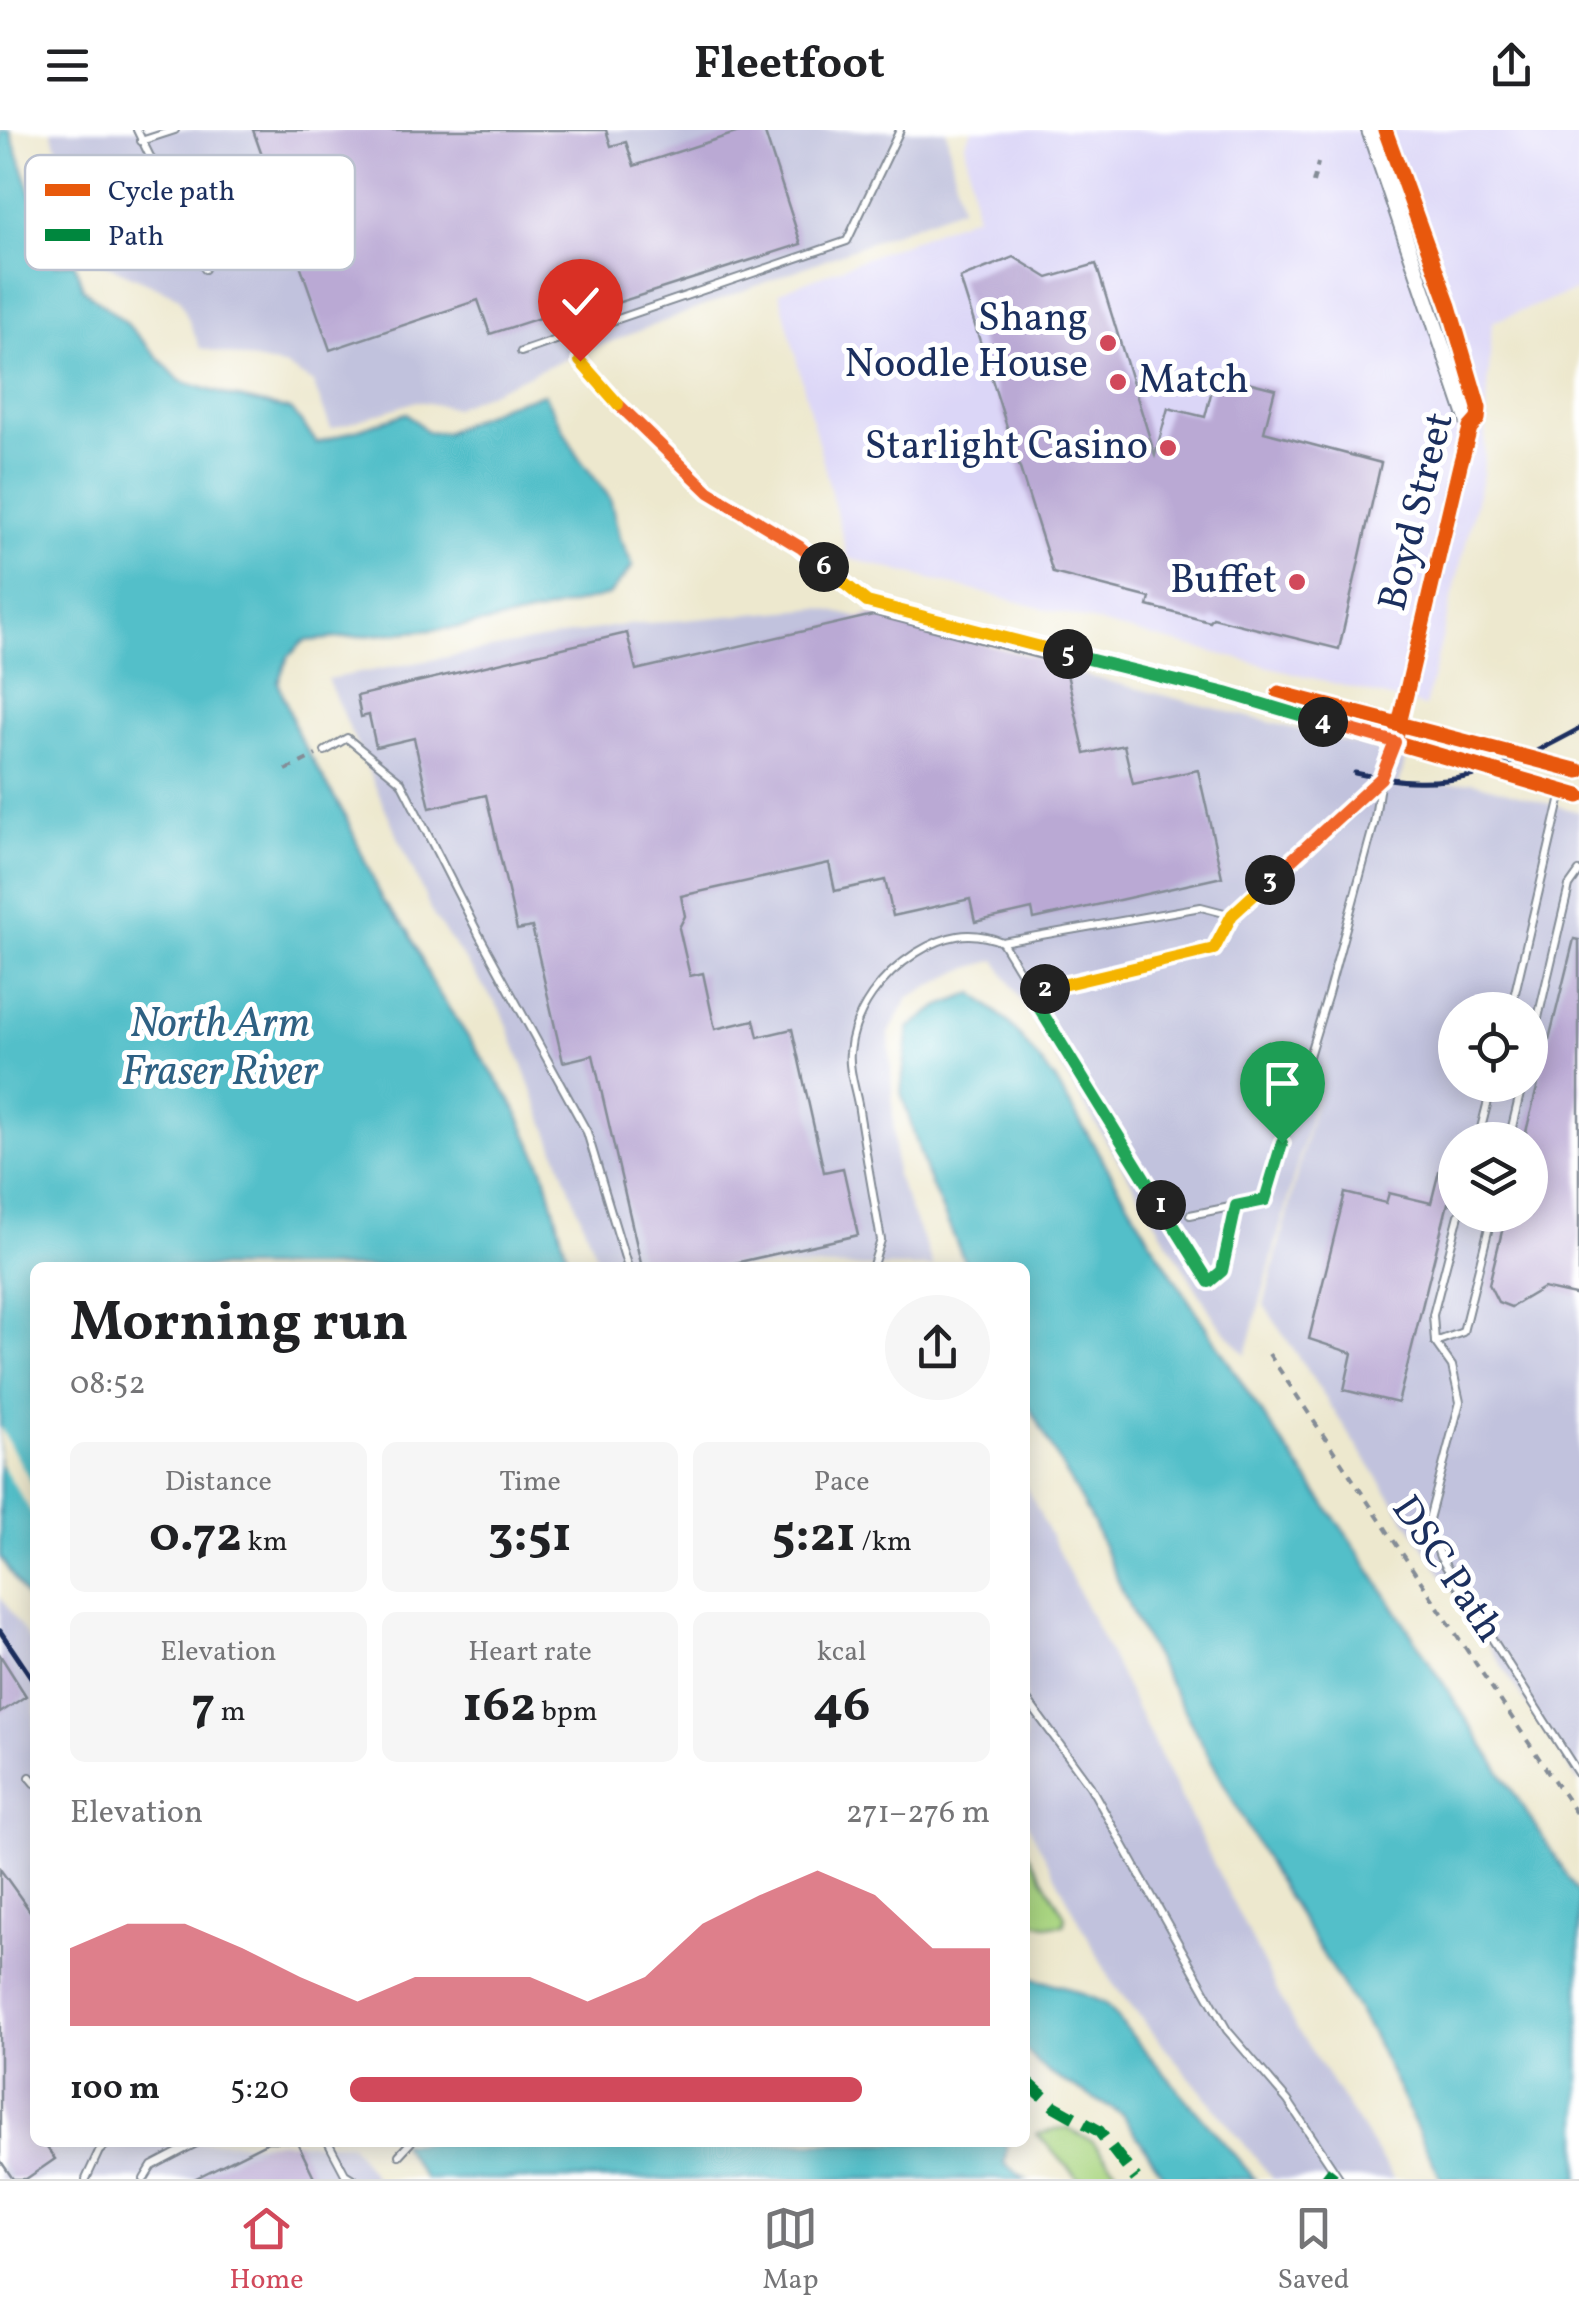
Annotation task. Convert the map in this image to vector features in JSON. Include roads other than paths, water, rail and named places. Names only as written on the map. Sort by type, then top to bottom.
[{"type":"street","name":"Boyd Street","points":[[1369,130],[1470,428]]},
{"type":"street","name":"Boyd Street","points":[[1386,130],[1476,388],[1479,408],[1478,419],[1470,428],[1395,742]]},
{"type":"street","points":[[800,547],[867,602],[1226,693],[1579,796]]},
{"type":"lane","points":[[137,130],[147,155]]},
{"type":"lane","points":[[140,142],[175,130]]},
{"type":"lane","points":[[522,352],[848,241],[900,130]]},
{"type":"lane","points":[[325,751],[347,738],[401,782],[587,1132],[626,1262]]},
{"type":"lane","points":[[1190,1216],[1265,1200],[1328,994],[1374,824],[1381,778],[1395,742]]},
{"type":"lane","points":[[1030,993],[1214,949],[1232,915],[1381,778]]},
{"type":"lane","points":[[1514,992],[1562,792]]},
{"type":"lane","points":[[1544,992],[1569,886],[1579,872]]},
{"type":"lane","points":[[874,1262],[881,1240],[849,1054],[858,1021],[872,992],[900,964],[929,945],[980,933],[1002,942],[1201,907],[1232,915]]},
{"type":"lane","points":[[1002,942],[1209,1282],[1222,1271],[1236,1206]]},
{"type":"lane","points":[[1455,1232],[1433,1315],[1434,1342],[1452,1366],[1460,1402],[1428,1523],[1440,1557],[1579,1776]]},
{"type":"lane","points":[[1434,1342],[1463,1332],[1488,1232]]},
{"type":"lane","points":[[1030,1704],[1090,1786],[1226,2030],[1288,2101],[1340,2179]]},
{"type":"lane","points":[[86,2179],[103,2147]]},
{"type":"lane","points":[[144,2179],[152,2166],[188,2147]]},
{"type":"lane","points":[[331,2147],[345,2174],[352,2179]]},
{"type":"lane","points":[[399,2156],[406,2147]]},
{"type":"water","name":"North Arm Fraser River","points":[[0,130],[10,130],[25,175],[25,270],[77,270],[83,289],[125,322],[180,381],[292,410],[317,443],[407,413],[426,431],[445,433],[504,405],[544,394],[579,458],[610,498],[619,536],[633,566],[609,595],[521,617],[455,628],[304,641],[288,657],[278,682],[299,737],[346,817],[382,900],[409,932],[433,985],[514,1105],[544,1171],[569,1262],[30,1262],[30,1603],[0,1557]]},
{"type":"water","points":[[974,993],[1009,1023],[1055,1080],[1159,1254],[1258,1408],[1360,1554],[1579,1894],[1579,2179],[1441,2179],[1372,2034],[1272,1872],[1136,1622],[1093,1523],[1030,1408],[1030,1262],[965,1262],[927,1175],[901,1092],[909,1028],[938,1007]]},
{"type":"water","points":[[1030,1978],[1063,1986],[1104,2003],[1255,2179],[1166,2179],[1122,2114],[1049,2073],[1030,2055]]},
{"type":"water","points":[[403,2147],[1007,2147],[1004,2164],[1026,2179],[425,2179]]},
{"type":"railway","points":[[1355,773],[1418,781],[1471,776],[1522,758],[1579,729]]},
{"type":"railway","points":[[0,1631],[30,1676]]},
{"type":"place","name":"Shang Noodle House","points":[[1108,343]]},
{"type":"place","name":"Match","points":[[1118,382]]},
{"type":"place","name":"Starlight Casino","points":[[1168,448]]},
{"type":"place","name":"Buffet","points":[[1297,582]]}]
